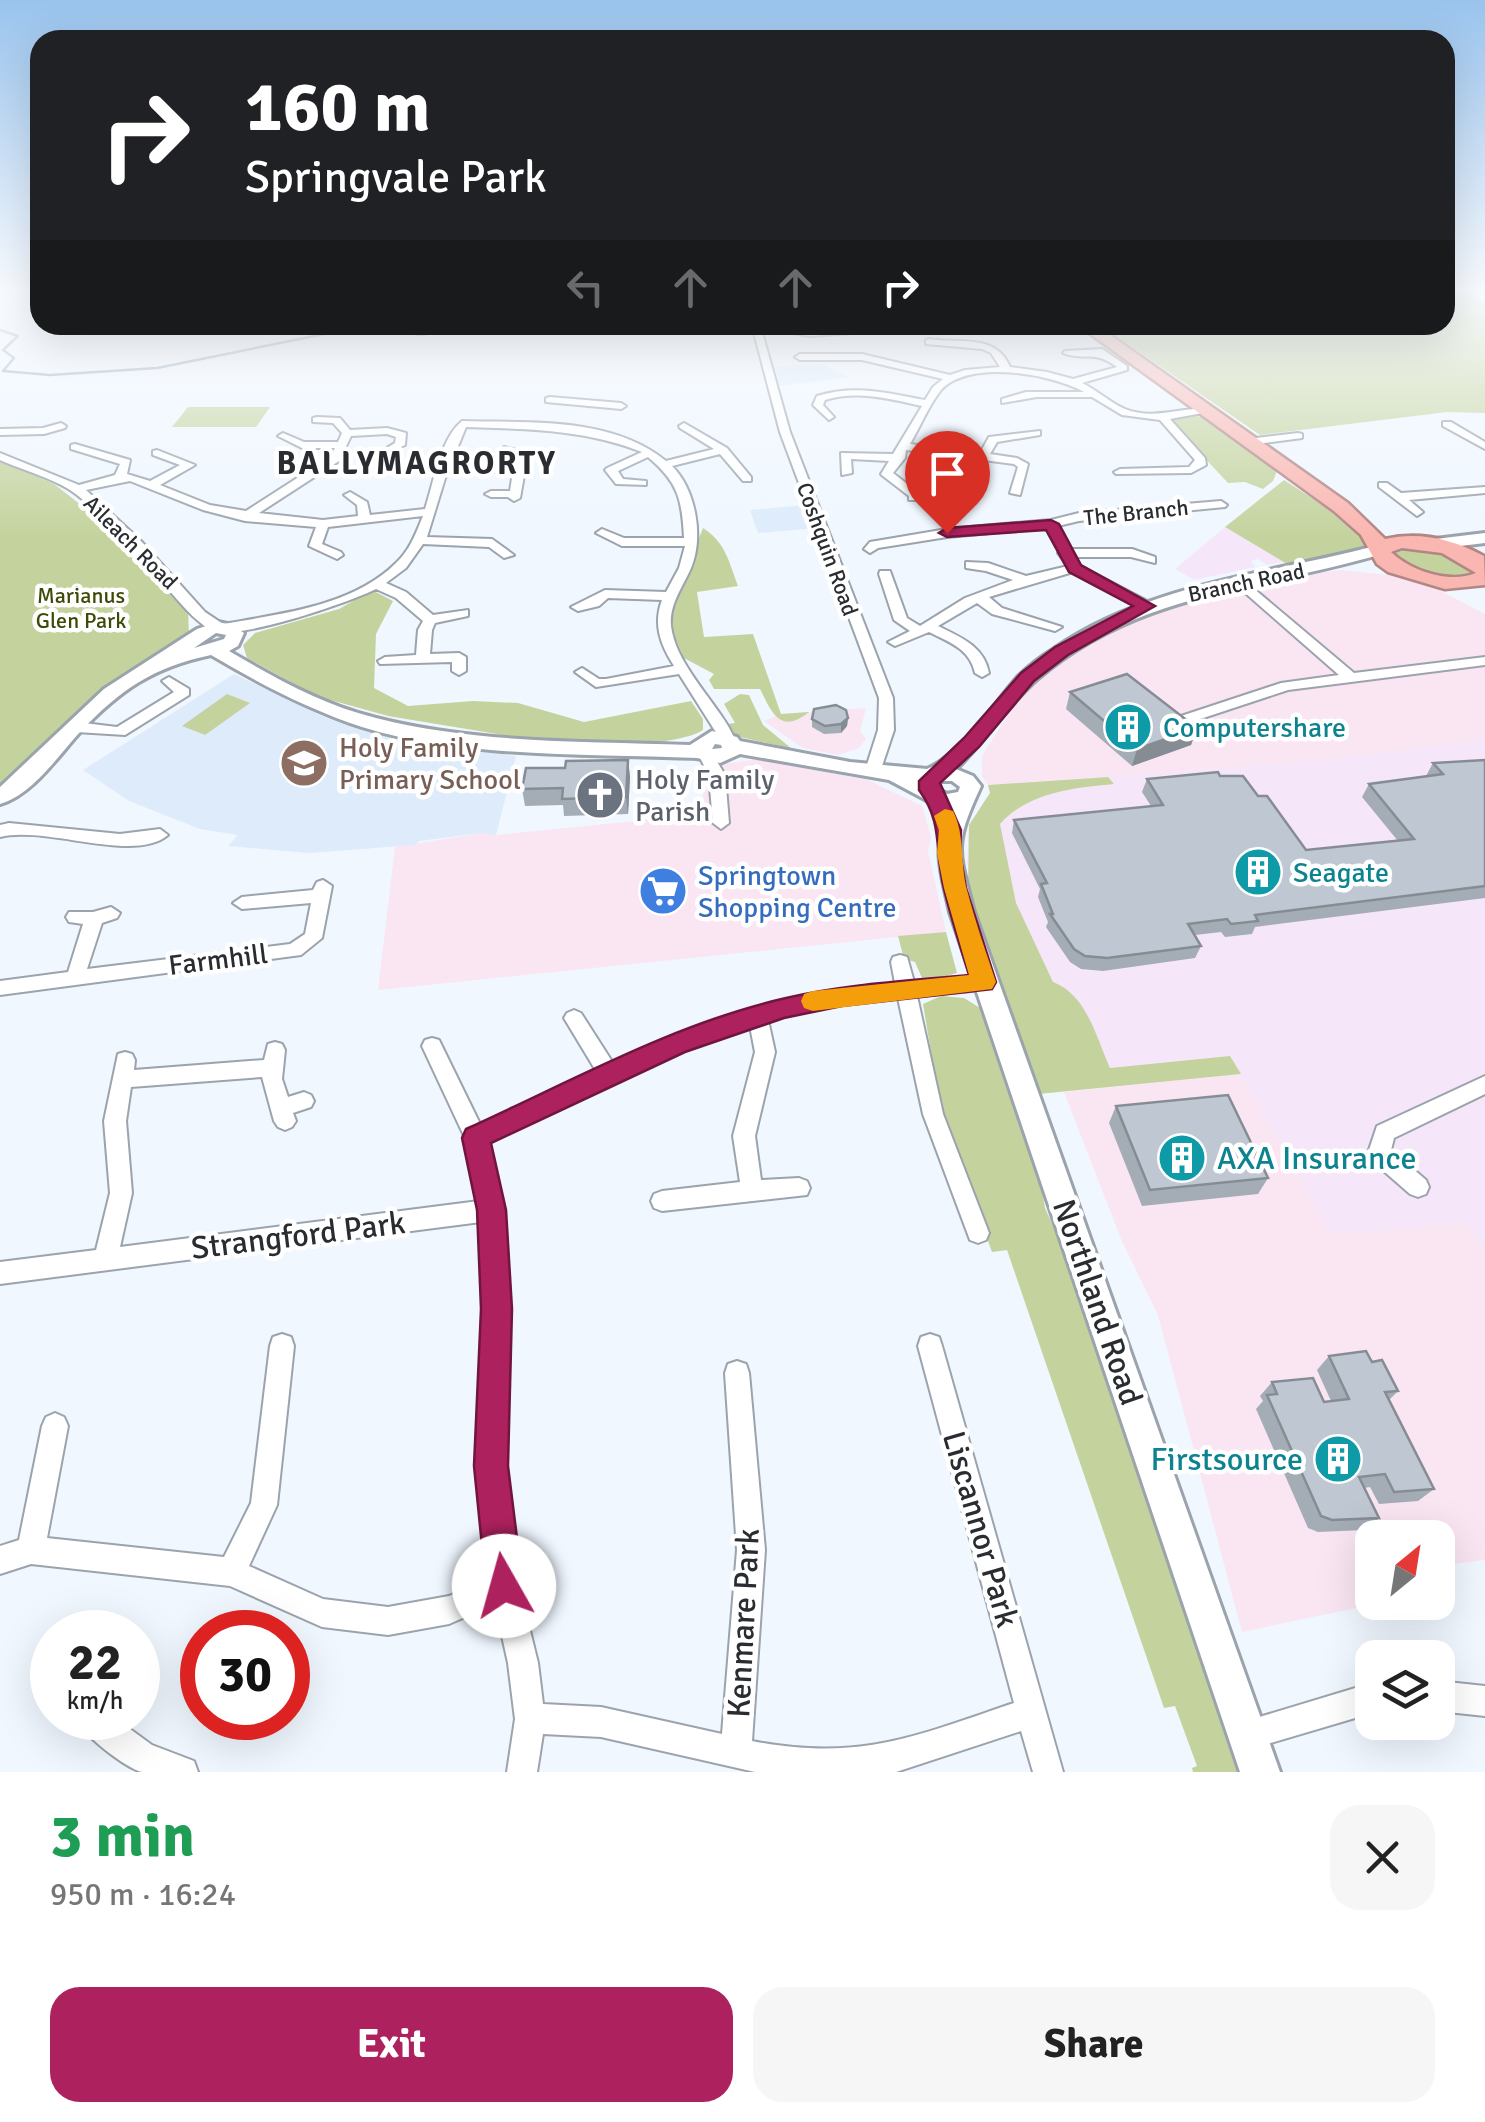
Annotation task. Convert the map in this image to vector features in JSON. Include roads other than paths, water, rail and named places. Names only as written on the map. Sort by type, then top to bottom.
[{"type":"highway","points":[[1151,372],[1341,507],[1366,528],[1388,564],[1438,580],[1483,571]]},
{"type":"highway","points":[[1341,507],[1483,571]]},
{"type":"highway","points":[[1379,549],[1387,543],[1418,543]]},
{"type":"main road","name":"Branch Road","points":[[936,786],[1028,677],[1062,651],[1146,606],[1240,581],[1332,564],[1379,549]]},
{"type":"main road","name":"Branch Road","points":[[1332,564],[1380,566],[1409,573]]},
{"type":"main road","name":"Aileach Road","points":[[202,644],[229,639],[286,692],[343,716],[403,730],[480,743],[715,750],[876,772],[936,786]]},
{"type":"main road","points":[[0,797],[45,763],[103,698],[167,659],[202,644],[229,639]]},
{"type":"main road","points":[[936,786],[952,802],[967,790],[972,743]]},
{"type":"main road","name":"Northland Road","points":[[936,786],[950,830]]},
{"type":"main road","name":"Northland Road","points":[[967,790],[950,830],[948,853],[955,888],[984,982],[1093,1281],[1260,1772]]},
{"type":"street","name":"Coshquin Road","points":[[768,372],[784,432],[826,517],[889,710],[876,772]]},
{"type":"street","points":[[924,372],[949,378],[994,372]]},
{"type":"street","points":[[1015,372],[1073,382],[1118,410],[1162,416],[1204,410]]},
{"type":"street","points":[[1073,382],[1111,372]]},
{"type":"street","points":[[913,498],[915,494],[888,474],[928,404],[949,378]]},
{"type":"street","points":[[829,417],[818,406],[821,398],[834,393],[868,393],[928,404]]},
{"type":"street","points":[[1006,401],[1055,393],[1094,394]]},
{"type":"street","points":[[550,401],[620,406]]},
{"type":"street","points":[[586,429],[598,402]]},
{"type":"street","points":[[1120,472],[1191,470],[1200,465],[1201,460],[1182,434],[1162,416]]},
{"type":"street","points":[[317,420],[336,420],[347,433]]},
{"type":"street","points":[[229,639],[268,621],[356,594],[406,560],[418,540],[462,424],[586,429],[667,464],[688,500],[692,542],[688,560],[668,596],[664,630],[710,708],[722,823]]},
{"type":"street","points":[[1447,424],[1485,446]]},
{"type":"street","points":[[0,432],[61,426]]},
{"type":"street","points":[[684,426],[723,450],[747,479]]},
{"type":"street","points":[[347,433],[393,429],[402,435],[400,445],[390,449]]},
{"type":"street","points":[[245,517],[335,459],[347,433]]},
{"type":"street","points":[[984,456],[993,439],[1036,433]]},
{"type":"street","points":[[283,436],[302,445],[339,445]]},
{"type":"street","points":[[1248,442],[1298,436]]},
{"type":"street","points":[[75,446],[126,462],[120,477]]},
{"type":"street","points":[[491,494],[514,496],[524,455],[508,449]]},
{"type":"street","points":[[667,464],[723,450]]},
{"type":"street","points":[[846,473],[845,455],[902,452],[984,456],[1017,461],[1024,466],[1016,492]]},
{"type":"street","points":[[153,484],[189,466],[157,453]]},
{"type":"street","points":[[642,483],[620,482],[610,470],[648,453]]},
{"type":"street","name":"Aileach Road","points":[[0,456],[78,489],[138,545],[200,615],[229,639]]},
{"type":"street","points":[[444,469],[519,469]]},
{"type":"street","points":[[78,489],[120,477],[153,484],[182,501],[245,517],[323,524],[429,512]]},
{"type":"street","points":[[1382,484],[1418,512]]},
{"type":"street","points":[[260,487],[280,493]]},
{"type":"street","points":[[1398,497],[1485,490]]},
{"type":"street","points":[[1438,494],[1451,505]]},
{"type":"street","points":[[350,495],[363,504],[364,520]]},
{"type":"street","name":"The Branch","points":[[870,549],[874,545],[947,533],[1221,505]]},
{"type":"street","points":[[323,524],[314,546],[336,555]]},
{"type":"street","name":"The Branch","points":[[1051,524],[1075,568],[1146,606]]},
{"type":"street","points":[[602,532],[622,542],[692,542]]},
{"type":"street","points":[[418,540],[492,544],[508,555]]},
{"type":"street","name":"The Branch","points":[[1064,553],[1132,553],[1151,560]]},
{"type":"street","name":"The Branch","points":[[970,565],[1024,580]]},
{"type":"street","name":"The Branch","points":[[895,642],[925,630],[959,606],[1024,580],[1075,568]]},
{"type":"street","points":[[885,574],[901,620],[975,654],[982,662],[982,673]]},
{"type":"street","points":[[1240,581],[1349,676]]},
{"type":"street","points":[[374,583],[401,596],[430,620]]},
{"type":"street","points":[[578,607],[594,603],[605,594],[668,596]]},
{"type":"street","points":[[980,598],[997,611],[1054,626]]},
{"type":"street","points":[[430,620],[462,613]]},
{"type":"street","name":"Aileach Road","points":[[200,615],[202,644]]},
{"type":"street","points":[[424,659],[425,630],[430,620]]},
{"type":"street","points":[[385,661],[459,657],[459,671]]},
{"type":"street","points":[[1180,721],[1286,686],[1485,661]]},
{"type":"street","points":[[582,672],[596,683],[606,683],[673,672],[683,666]]},
{"type":"street","points":[[76,727],[120,732],[184,692],[169,681]]},
{"type":"street","points":[[0,831],[14,825],[43,833],[76,832],[122,841],[165,833]]},
{"type":"street","name":"Farmhill","points":[[0,988],[306,946],[313,938],[322,891],[252,897]]},
{"type":"street","points":[[76,976],[93,916]]},
{"type":"street","points":[[900,962],[933,1114],[978,1233]]},
{"type":"street","points":[[476,1138],[676,1044],[812,1001],[984,982]]},
{"type":"street","points":[[752,1190],[744,1136],[765,1052],[758,1018]]},
{"type":"street","points":[[574,1028],[609,1074]]},
{"type":"street","points":[[432,1046],[476,1138],[492,1210],[496,1309],[491,1466],[504,1586],[523,1663],[530,1719],[522,1772]]},
{"type":"street","points":[[105,1261],[121,1193],[115,1121],[123,1070],[273,1059],[283,1115],[304,1101]]},
{"type":"street","points":[[1418,1187],[1379,1153],[1384,1132],[1485,1085]]},
{"type":"street","points":[[662,1200],[798,1188]]},
{"type":"street","name":"Strangford Park","points":[[0,1272],[492,1210]]},
{"type":"street","points":[[231,1572],[264,1505],[282,1346]]},
{"type":"street","name":"Liscannor Park","points":[[930,1346],[1048,1772]]},
{"type":"street","name":"Kenmare Park","points":[[736,1753],[752,1550],[737,1373]]},
{"type":"street","points":[[31,1550],[55,1426]]},
{"type":"street","points":[[0,1560],[31,1550],[231,1572],[322,1613],[388,1620],[449,1610],[504,1586]]},
{"type":"street","points":[[1455,1698],[1485,1701]]},
{"type":"street","points":[[1247,1735],[1355,1703]]},
{"type":"street","points":[[530,1719],[610,1720],[736,1753],[811,1766],[860,1767],[1032,1712]]},
{"type":"street","points":[[120,1740],[142,1756],[184,1772]]},
{"type":"waterway","points":[[11,372],[50,375],[101,372]]},
{"type":"place","name":"Computershare","points":[[1128,727]]},
{"type":"place","name":"Holy Family Primary School","points":[[304,763]]},
{"type":"place","name":"Holy Family Parish","points":[[600,795]]},
{"type":"place","name":"Seagate","points":[[1258,872]]},
{"type":"place","name":"Springtown Shopping Centre","points":[[663,891]]},
{"type":"place","name":"AXA Insurance","points":[[1182,1158]]},
{"type":"place","name":"Firstsource","points":[[1338,1459]]},
{"type":"district","name":"BALLYMAGRORTY","points":[[417,463]]},
{"type":"park label","name":"Marianus Glen Park","points":[[81,608]]}]
